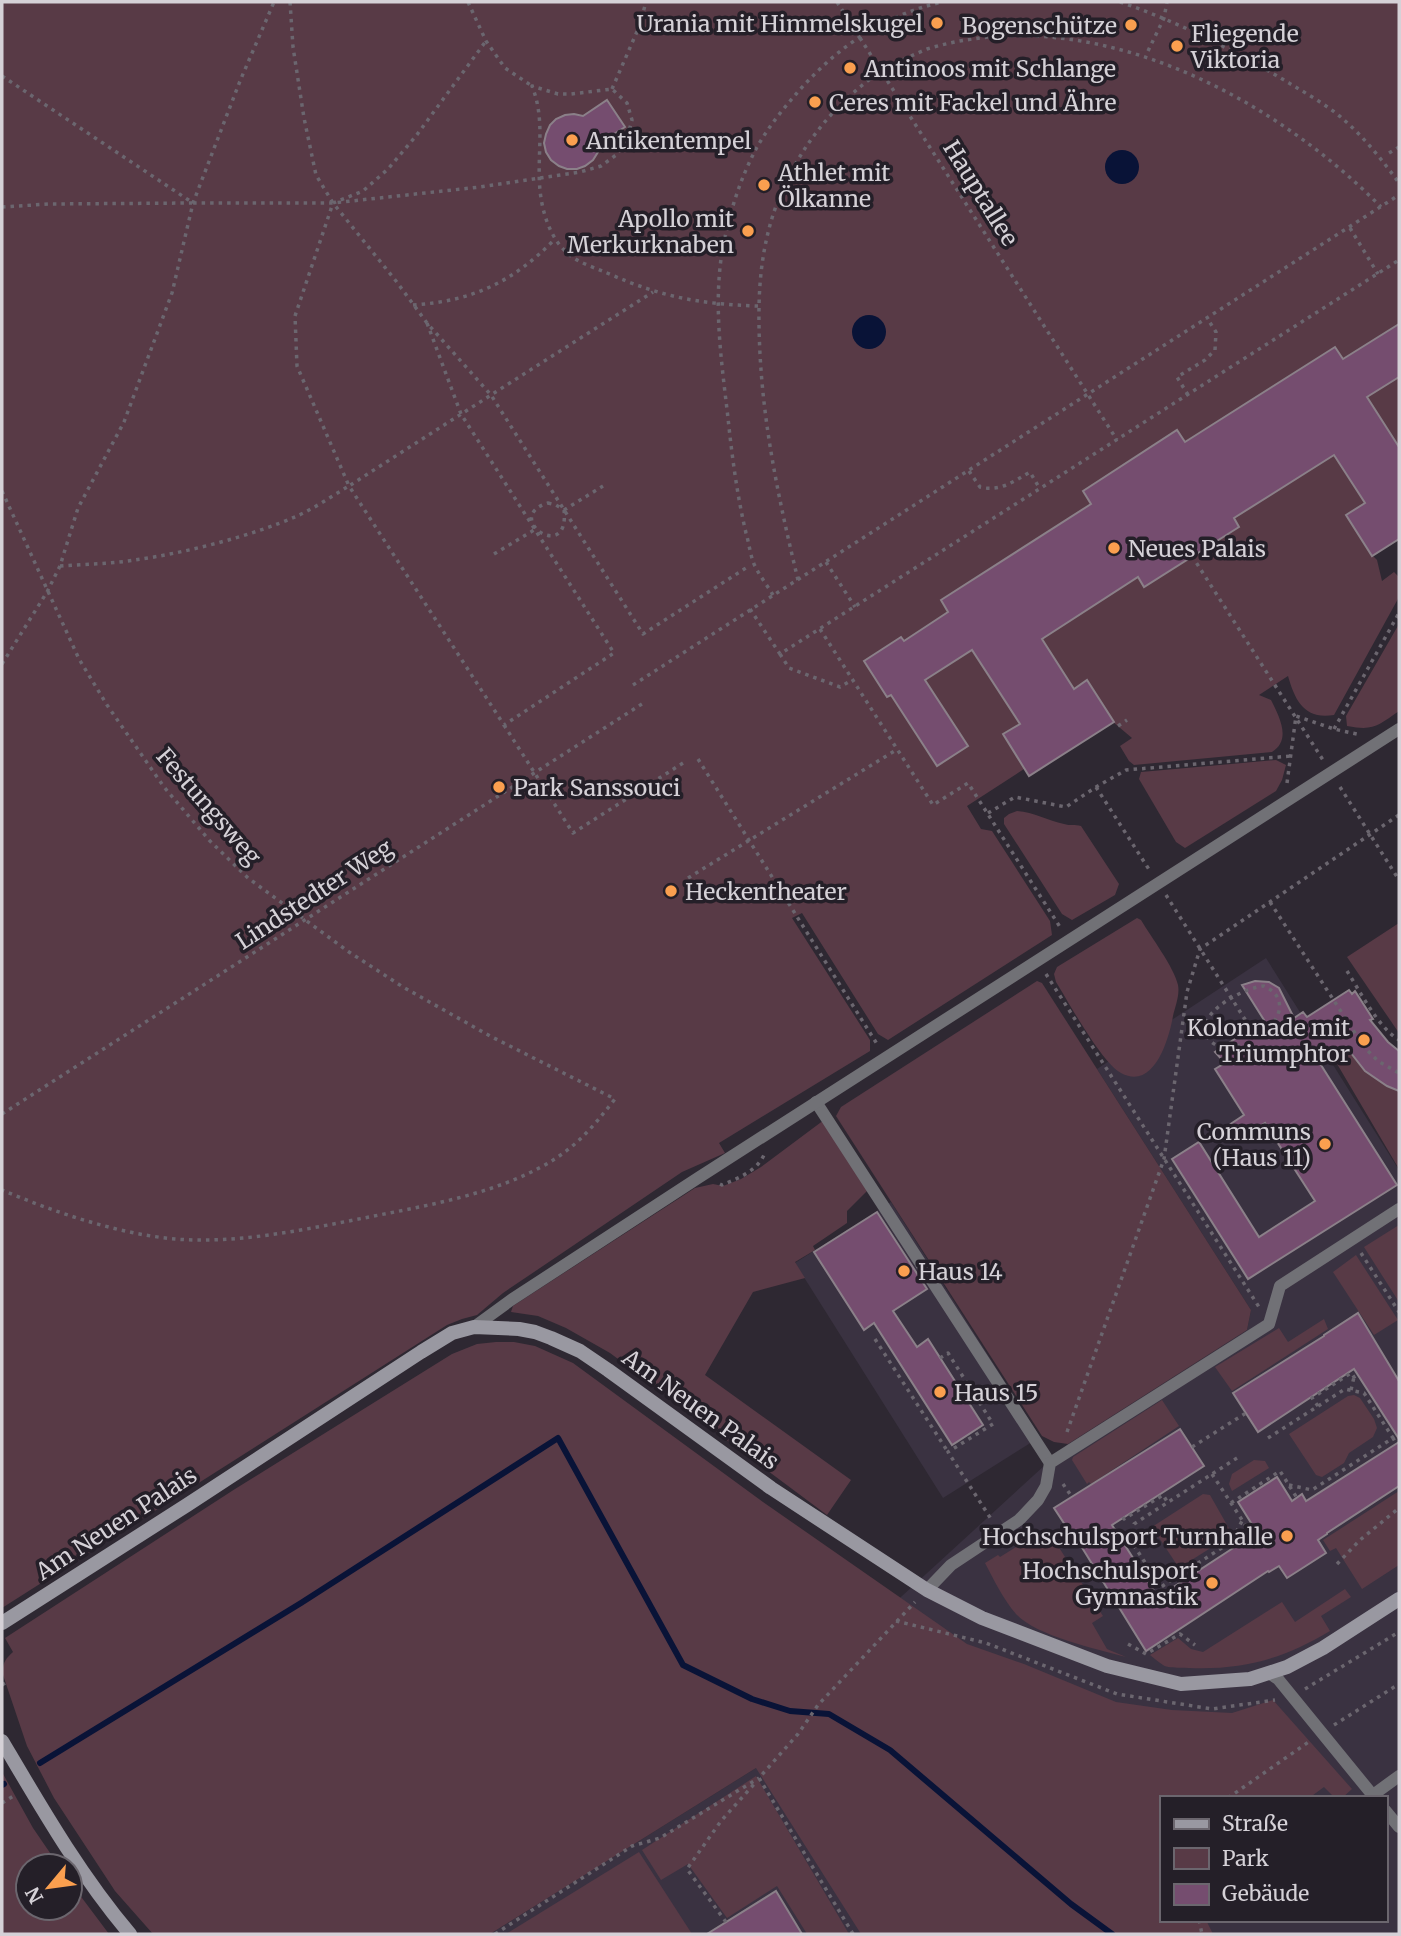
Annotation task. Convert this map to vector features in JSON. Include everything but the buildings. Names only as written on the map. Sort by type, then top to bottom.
[{"type":"street","name":"Am Neuen Palais","points":[[2,1623],[421,1352],[452,1333],[474,1327],[536,1332],[580,1351],[666,1410],[771,1488],[927,1590],[982,1618],[1107,1665],[1181,1684],[1250,1679],[1287,1667],[1323,1648],[1399,1599]]},
{"type":"street","points":[[2,1741],[68,1850],[130,1934]]},
{"type":"lane","points":[[474,1327],[522,1292],[1399,729]]},
{"type":"lane","points":[[816,1102],[1050,1463],[1046,1486],[1038,1500],[1019,1520],[951,1565],[927,1590]]},
{"type":"lane","points":[[1050,1463],[1269,1324],[1280,1286],[1399,1209]]},
{"type":"lane","points":[[1269,1673],[1278,1679],[1374,1796],[1399,1776]]},
{"type":"lane","points":[[1387,1812],[1399,1827]]},
{"type":"path","points":[[2,664],[47,592],[60,566],[78,509],[124,422],[172,293],[193,203],[274,2]]},
{"type":"path","points":[[289,2],[304,118],[316,175],[333,203],[427,323],[491,395],[643,634],[749,566]]},
{"type":"path","points":[[2,207],[48,204],[333,203],[424,194],[580,172],[601,166],[616,155],[625,142],[632,120],[627,103],[612,89],[558,94],[532,86],[505,68],[486,41],[468,2]]},
{"type":"path","points":[[612,89],[639,27],[646,2]]},
{"type":"path","name":"Hauptallee","points":[[838,2],[1117,440]]},
{"type":"path","points":[[774,595],[754,563],[743,518],[729,429],[718,305],[721,261],[729,220],[740,184],[756,149],[783,109],[826,62],[859,36],[888,20],[920,7],[942,2]]},
{"type":"path","points":[[1120,2],[1206,38],[1259,65],[1342,118],[1382,160],[1399,183]]},
{"type":"path","points":[[1141,48],[1148,51],[1164,19],[1167,2]]},
{"type":"path","points":[[798,580],[777,491],[761,380],[758,306],[760,270],[767,235],[790,174],[808,144],[832,113],[882,71],[903,59],[945,41],[969,35]]},
{"type":"path","points":[[486,41],[416,136],[388,169],[363,191],[333,203],[295,316],[297,366],[349,485],[573,833],[683,763]]},
{"type":"path","points":[[1169,60],[1210,78],[1293,129],[1326,155],[1381,207]]},
{"type":"path","points":[[2,76],[193,203]]},
{"type":"path","points":[[532,86],[538,100],[541,126],[541,197],[546,220],[555,239],[566,252],[581,262],[653,292],[718,305],[758,306]]},
{"type":"path","points":[[1389,153],[1399,147]]},
{"type":"path","points":[[634,685],[1399,195]]},
{"type":"path","points":[[1349,227],[1378,274]]},
{"type":"path","points":[[413,305],[459,299],[491,287],[521,270],[555,239]]},
{"type":"path","points":[[779,654],[1399,260]]},
{"type":"path","points":[[60,566],[135,560],[179,552],[274,525],[299,515],[653,292]]},
{"type":"path","points":[[1188,395],[1177,377],[1205,360],[1215,350],[1216,332],[1207,318]]},
{"type":"path","points":[[427,323],[461,414],[614,653],[503,725]]},
{"type":"path","points":[[968,471],[980,487],[990,490],[1002,487],[1030,472],[1040,489]]},
{"type":"path","points":[[564,510],[603,486]]},
{"type":"path","name":"Festungsweg","points":[[2,491],[79,659],[107,705],[164,787],[209,840],[248,878],[403,987],[490,1036],[615,1099],[580,1141],[541,1167],[517,1178],[485,1191],[428,1205],[299,1231],[243,1239],[175,1239],[127,1231],[54,1210],[2,1190]]},
{"type":"path","points":[[548,503],[564,510],[564,528],[558,534],[549,537],[534,529],[534,512],[540,505],[548,503]]},
{"type":"path","points":[[494,554],[534,529]]},
{"type":"path","points":[[1192,556],[1399,880]]},
{"type":"path","points":[[826,562],[855,607]]},
{"type":"path","points":[[750,609],[789,668],[840,687],[852,680]]},
{"type":"path","points":[[1334,729],[1399,613]]},
{"type":"path","points":[[820,629],[933,805],[968,783],[1068,941]]},
{"type":"path","name":"Lindstedter Weg","points":[[2,1114],[645,702]]},
{"type":"path","points":[[1296,716],[1334,729],[1382,740]]},
{"type":"path","points":[[1284,802],[1296,716]]},
{"type":"path","points":[[1118,726],[1127,720]]},
{"type":"path","points":[[688,878],[896,750]]},
{"type":"path","points":[[987,814],[1015,797],[1066,807],[1126,770],[1291,756]]},
{"type":"path","points":[[698,759],[885,1058]]},
{"type":"path","points":[[1096,787],[1251,1029]]},
{"type":"path","points":[[1066,1435],[1164,1159],[1187,992],[1200,949],[1399,815]]},
{"type":"path","points":[[1270,902],[1364,1047],[1378,1061],[1399,1073]]},
{"type":"path","points":[[1037,961],[1269,1324]]},
{"type":"path","points":[[1347,971],[1381,1023],[1399,1041]]},
{"type":"path","points":[[1240,1045],[1228,1048],[1216,1046],[1207,1035],[1207,1022],[1213,1012],[1231,999],[1254,987],[1269,988],[1279,998],[1281,1007],[1272,1024]]},
{"type":"path","points":[[1352,1239],[1399,1312]]},
{"type":"path","points":[[875,1339],[1000,1533]]},
{"type":"path","points":[[940,1358],[948,1353],[993,1424],[948,1452]]},
{"type":"path","points":[[1318,1406],[1312,1398],[1351,1373],[1356,1376],[1351,1390]]},
{"type":"path","points":[[1268,1438],[1345,1389],[1364,1393],[1396,1443]]},
{"type":"path","points":[[1192,1447],[1246,1413]]},
{"type":"path","points":[[1289,1485],[1312,1490],[1393,1438]]},
{"type":"path","points":[[1237,1458],[1135,1524],[1131,1541],[1160,1587],[1231,1542],[1242,1521]]},
{"type":"path","points":[[1050,1463],[1072,1497]]},
{"type":"path","points":[[1231,1503],[1280,1471],[1297,1498]]},
{"type":"path","points":[[1213,1474],[1248,1529]]},
{"type":"path","points":[[1135,1524],[1124,1518],[1163,1495],[1168,1503]]},
{"type":"path","points":[[1337,1564],[1360,1540],[1399,1507]]},
{"type":"path","points":[[726,1922],[687,1869],[721,1821],[797,1734],[818,1704],[927,1590]]},
{"type":"path","points":[[1292,1696],[1399,1632]]},
{"type":"path","points":[[1128,1644],[1146,1654],[1180,1634],[1195,1645]]},
{"type":"path","points":[[1231,1796],[1399,1684]]},
{"type":"path","points":[[495,1934],[632,1846],[660,1838],[759,1778]]},
{"type":"path","points":[[759,1778],[853,1934]]},
{"type":"shaded area","points":[[1266,958],[1399,1170],[1399,1934],[490,1934],[756,1768],[819,1672],[1068,1444],[1247,1330],[1251,1310],[1097,1069]]},
{"type":"shaded area","points":[[891,1202],[1040,1437],[943,1498],[795,1263]]},
{"type":"green space","name":"Park Sanssouci","points":[[2,2],[1399,2],[1399,539],[1373,556],[1377,560],[1382,581],[1394,572],[1399,577],[1399,597],[1334,715],[1316,715],[1303,707],[1288,676],[1259,695],[1271,700],[1282,728],[1281,741],[1272,752],[1134,765],[1120,746],[1132,738],[1113,722],[1024,769],[967,806],[981,829],[992,831],[1050,921],[1052,935],[888,1040],[878,1034],[802,913],[792,918],[870,1040],[870,1051],[719,1143],[725,1153],[682,1172],[503,1293],[477,1315],[447,1325],[2,1608]]},
{"type":"green space","points":[[1399,624],[1399,711],[1375,726],[1347,726],[1346,716]]},
{"type":"green space","points":[[1276,760],[1286,765],[1276,791],[1185,848],[1176,842],[1139,779],[1141,772]]},
{"type":"green space","points":[[1017,811],[1066,825],[1081,826],[1119,884],[1115,895],[1072,920],[1062,914],[1004,824],[1004,818]]},
{"type":"green space","points":[[1137,918],[1141,920],[1167,961],[1176,978],[1178,993],[1168,1037],[1158,1060],[1151,1069],[1133,1077],[1121,1073],[1105,1058],[1077,1017],[1054,974],[1057,967]]},
{"type":"green space","points":[[1399,923],[1399,1033],[1347,957]]},
{"type":"green space","points":[[1037,981],[1042,983],[1251,1310],[1247,1330],[1068,1444],[1054,1442],[1042,1436],[836,1116],[841,1107]]},
{"type":"green space","points":[[1341,1038],[1366,1069],[1399,1091],[1399,1169],[1333,1057]]},
{"type":"green space","points":[[824,1120],[868,1190],[847,1211],[847,1223],[813,1246],[815,1250],[795,1262],[805,1278],[753,1292],[705,1375],[851,1480],[827,1515],[610,1353],[566,1328],[538,1316],[511,1312],[513,1306],[695,1188],[713,1184],[723,1186],[741,1179]]},
{"type":"green space","points":[[1399,1225],[1399,1302],[1364,1247]]},
{"type":"green space","points":[[1356,1255],[1398,1320],[1374,1335],[1333,1272]]},
{"type":"green space","points":[[1324,1319],[1328,1329],[1232,1391],[1215,1367],[1279,1328],[1288,1342]]},
{"type":"green space","points":[[514,1342],[535,1346],[573,1363],[763,1502],[967,1644],[1116,1702],[1172,1710],[1232,1713],[1273,1700],[1352,1789],[1344,1796],[1333,1796],[1324,1787],[1312,1796],[1160,1796],[1160,1922],[1207,1922],[1213,1934],[861,1934],[756,1768],[490,1934],[153,1934],[115,1891],[54,1798],[27,1746],[3,1675],[5,1662],[13,1652],[5,1638],[235,1489],[452,1354],[477,1344]]},
{"type":"green space","points":[[1348,1396],[1360,1398],[1374,1419],[1377,1428],[1373,1437],[1349,1453],[1344,1463],[1322,1477],[1316,1475],[1289,1434]]},
{"type":"green space","points":[[1162,1400],[1179,1426],[1091,1484],[1087,1484],[1072,1460],[1073,1457]]},
{"type":"green space","points":[[1254,1460],[1265,1461],[1269,1468],[1232,1491],[1229,1484],[1232,1474]]},
{"type":"green space","points":[[1399,1491],[1399,1565],[1362,1589],[1336,1548],[1330,1551],[1323,1540]]},
{"type":"green space","points":[[1203,1494],[1210,1495],[1231,1532],[1228,1537],[1179,1568],[1152,1527]]},
{"type":"green space","points":[[1049,1532],[1103,1616],[1092,1623],[1107,1649],[1126,1657],[1068,1641],[1038,1629],[1016,1614],[1003,1596],[985,1563],[1016,1547],[1011,1538],[1019,1533],[1037,1539]]},
{"type":"green space","points":[[1345,1589],[1351,1597],[1321,1616],[1330,1631],[1279,1656],[1245,1665],[1209,1668],[1168,1667],[1150,1655],[1178,1638],[1191,1649],[1203,1652],[1282,1602],[1295,1622]]},
{"type":"green space","points":[[2,1772],[49,1852],[14,1852],[14,1922],[84,1922],[84,1901],[109,1934],[2,1934]]},
{"type":"green space","points":[[756,1776],[849,1934],[807,1934],[777,1886],[727,1918],[688,1864],[661,1880],[642,1850]]},
{"type":"green space","points":[[639,1852],[692,1934],[506,1934]]},
{"type":"water","points":[[1122,150],[1134,155],[1139,167],[1134,179],[1122,184],[1110,179],[1105,167],[1110,155]]},
{"type":"water","points":[[869,315],[881,320],[886,332],[881,344],[869,349],[857,344],[852,332],[857,320]]},
{"type":"waterway","points":[[40,1763],[301,1603],[558,1438],[683,1665],[752,1699],[790,1711],[829,1714],[890,1750],[1071,1904],[1112,1934]]},
{"type":"place","name":"Urania mit Himmelskugel","points":[[937,23]]},
{"type":"place","name":"Bogenschütze","points":[[1131,25]]},
{"type":"place","name":"Fliegende Viktoria","points":[[1177,46]]},
{"type":"place","name":"Antinoos mit Schlange","points":[[850,68]]},
{"type":"place","name":"Ceres mit Fackel und Ähre","points":[[815,102]]},
{"type":"place","name":"Antikentempel","points":[[572,140]]},
{"type":"place","name":"Athlet mit Ölkanne","points":[[764,185]]},
{"type":"place","name":"Apollo mit Merkurknaben","points":[[748,231]]},
{"type":"place","name":"Neues Palais","points":[[1114,548]]},
{"type":"place","name":"Park Sanssouci","points":[[499,787]]},
{"type":"place","name":"Heckentheater","points":[[671,891]]},
{"type":"place","name":"Kolonnade mit Triumphtor","points":[[1364,1040]]},
{"type":"place","name":"Communs (Haus 11)","points":[[1325,1144]]},
{"type":"place","name":"Haus 14","points":[[904,1271]]},
{"type":"place","name":"Haus 15","points":[[940,1392]]},
{"type":"place","name":"Hochschulsport Turnhalle","points":[[1287,1536]]},
{"type":"place","name":"Hochschulsport Gymnastik","points":[[1212,1583]]}]
